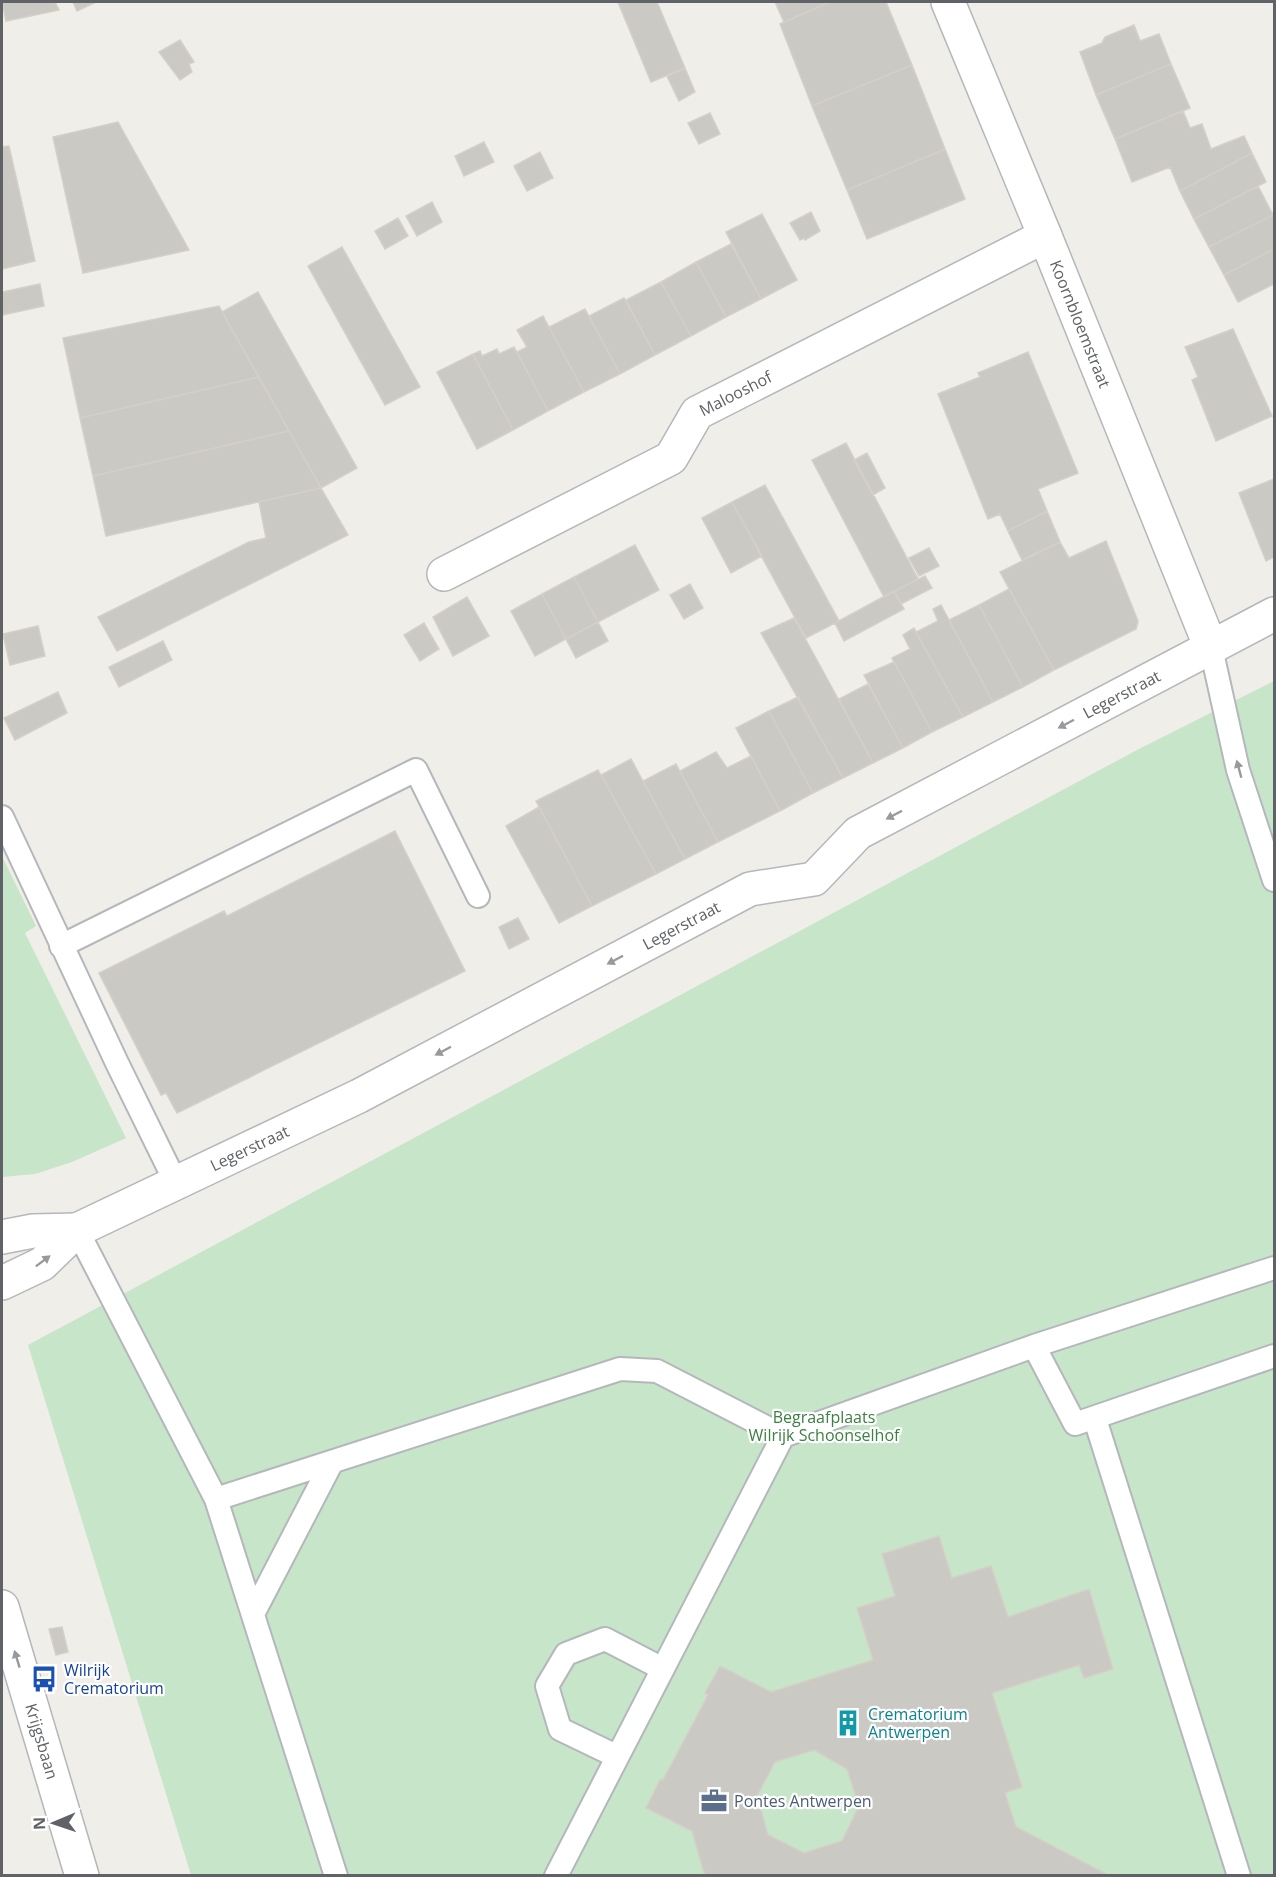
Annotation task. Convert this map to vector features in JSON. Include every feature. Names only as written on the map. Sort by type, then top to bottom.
[{"type":"street","name":"Koornbloemstraat","points":[[948,2],[1211,648]]},
{"type":"street","name":"Malooshof","points":[[444,574],[671,458],[697,413],[1045,236]]},
{"type":"street","name":"Legerstraat","points":[[2,1283],[42,1264],[77,1230],[359,1096],[750,889],[814,879],[858,833],[1275,614]]},
{"type":"street","name":"Legerstraat","points":[[2,1237],[33,1231],[77,1230]]},
{"type":"street","name":"Krijgsbaan","points":[[2,1606],[82,1875]]},
{"type":"lane","points":[[1211,648],[1238,770],[1275,880]]},
{"type":"lane","points":[[61,946],[416,770],[478,896]]},
{"type":"lane","points":[[2,817],[61,946],[176,1183]]},
{"type":"lane","points":[[77,1230],[216,1499],[336,1875]]},
{"type":"lane","points":[[556,1875],[783,1436],[1034,1346],[1275,1268]]},
{"type":"lane","points":[[1034,1346],[1075,1424],[1275,1356]]},
{"type":"lane","points":[[216,1499],[620,1369],[657,1371],[783,1436]]},
{"type":"lane","points":[[1095,1419],[1239,1875]]},
{"type":"lane","points":[[253,1614],[332,1462]]},
{"type":"lane","points":[[616,1756],[560,1729],[547,1686],[566,1654],[605,1639],[663,1669]]},
{"type":"green space","name":"Begraafplaats Wilrijk Schoonselhof","points":[[1274,681],[1274,1875],[191,1875],[28,1345],[1137,750]]},
{"type":"green space","points":[[2,856],[36,926],[25,933],[126,1138],[72,1162],[35,1174],[2,1177]]},
{"type":"building","points":[[2,2],[55,2],[59,10],[6,21]]},
{"type":"building","points":[[73,2],[96,2],[77,11]]},
{"type":"building","points":[[618,2],[657,2],[685,68],[651,82]]},
{"type":"building","points":[[775,2],[830,2],[784,22]]},
{"type":"building","points":[[830,2],[886,2],[912,65],[812,106],[780,24]]},
{"type":"building","points":[[1134,25],[1140,41],[1159,34],[1171,64],[1096,95],[1080,52],[1102,43],[1105,37]]},
{"type":"building","points":[[180,40],[194,62],[189,64],[192,72],[180,80],[159,52]]},
{"type":"building","points":[[1171,64],[1190,108],[1115,139],[1096,95]]},
{"type":"building","points":[[912,65],[945,149],[847,190],[812,106]]},
{"type":"building","points":[[685,68],[695,92],[679,101],[667,76]]},
{"type":"building","points":[[1183,111],[1190,128],[1202,124],[1211,149],[1244,136],[1252,153],[1180,191],[1170,167],[1132,182],[1115,139]]},
{"type":"building","points":[[710,113],[720,134],[699,144],[688,123]]},
{"type":"building","points":[[118,122],[189,250],[83,273],[53,137]]},
{"type":"building","points":[[484,142],[494,162],[464,176],[455,156]]},
{"type":"building","points":[[9,146],[35,261],[2,269],[2,147]]},
{"type":"building","points":[[945,149],[965,199],[867,239],[847,190]]},
{"type":"building","points":[[540,152],[553,178],[527,191],[514,166]]},
{"type":"building","points":[[1252,153],[1266,182],[1194,219],[1180,191]]},
{"type":"building","points":[[1258,186],[1273,215],[1209,247],[1194,219]]},
{"type":"building","points":[[432,202],[442,222],[417,236],[406,216]]},
{"type":"building","points":[[811,212],[820,231],[805,240],[804,238],[800,240],[790,223]]},
{"type":"building","points":[[762,214],[797,280],[761,299],[726,232]]},
{"type":"building","points":[[1273,215],[1274,249],[1224,275],[1209,247]]},
{"type":"building","points":[[398,218],[408,236],[385,249],[375,231]]},
{"type":"building","points":[[731,244],[761,299],[726,317],[696,262]]},
{"type":"building","points":[[342,247],[420,387],[385,405],[308,266]]},
{"type":"building","points":[[1274,249],[1274,284],[1238,302],[1224,275]]},
{"type":"building","points":[[696,262],[726,317],[691,336],[661,282]]},
{"type":"building","points":[[661,282],[691,336],[655,355],[626,300]]},
{"type":"building","points":[[40,284],[44,306],[2,315],[2,292]]},
{"type":"building","points":[[258,292],[357,468],[321,488],[222,312]]},
{"type":"building","points":[[624,298],[655,355],[620,374],[589,316]]},
{"type":"building","points":[[219,306],[259,377],[80,418],[63,338]]},
{"type":"building","points":[[585,309],[620,374],[584,392],[549,327]]},
{"type":"building","points":[[543,316],[584,392],[548,411],[517,352],[527,347],[517,330]]},
{"type":"building","points":[[1233,329],[1272,416],[1216,441],[1192,380],[1198,377],[1185,347]]},
{"type":"building","points":[[514,347],[548,411],[513,430],[473,354],[480,351],[482,356],[497,349],[499,354]]},
{"type":"building","points":[[1028,352],[1078,473],[1038,489],[1047,511],[1008,531],[1000,514],[988,519],[938,394],[980,377],[978,373]]},
{"type":"building","points":[[473,354],[513,430],[477,449],[437,372]]},
{"type":"building","points":[[259,377],[289,431],[93,476],[80,418]]},
{"type":"building","points":[[289,431],[321,488],[106,536],[93,476]]},
{"type":"building","points":[[846,443],[918,579],[884,597],[812,460]]},
{"type":"building","points":[[867,453],[885,488],[873,495],[854,460]]},
{"type":"building","points":[[1274,479],[1274,557],[1266,561],[1239,493]]},
{"type":"building","points":[[765,485],[839,621],[806,638],[732,502]]},
{"type":"building","points":[[321,488],[348,535],[117,651],[98,617],[249,542],[266,538],[259,502]]},
{"type":"building","points":[[732,502],[762,556],[731,573],[702,518]]},
{"type":"building","points":[[1047,511],[1060,542],[1022,560],[1008,531]]},
{"type":"building","points":[[1106,541],[1138,621],[1136,629],[1054,670],[1000,572],[1060,542],[1069,558]]},
{"type":"building","points":[[635,545],[659,590],[598,622],[574,577]]},
{"type":"building","points":[[929,548],[939,566],[919,576],[909,558]]},
{"type":"building","points":[[925,576],[932,588],[901,604],[894,591]]},
{"type":"building","points":[[574,577],[598,622],[566,639],[542,594]]},
{"type":"building","points":[[690,584],[703,608],[684,619],[670,595]]},
{"type":"building","points":[[1009,589],[1054,670],[1023,687],[979,605]]},
{"type":"building","points":[[894,591],[904,609],[844,641],[835,623]]},
{"type":"building","points":[[542,594],[566,639],[535,656],[511,611]]},
{"type":"building","points":[[467,597],[489,636],[453,656],[433,617]]},
{"type":"building","points":[[941,605],[993,702],[963,717],[916,632],[938,621],[933,609]]},
{"type":"building","points":[[979,605],[1023,687],[993,702],[949,620]]},
{"type":"building","points":[[794,618],[873,763],[843,778],[761,633]]},
{"type":"building","points":[[598,622],[608,641],[576,658],[566,639]]},
{"type":"building","points":[[424,623],[439,649],[420,661],[404,635]]},
{"type":"building","points":[[38,626],[45,656],[10,665],[3,634]]},
{"type":"building","points":[[914,628],[963,717],[932,732],[892,658],[910,649],[903,635]]},
{"type":"building","points":[[163,641],[172,660],[119,687],[109,667]]},
{"type":"building","points":[[894,662],[932,732],[903,748],[864,675]]},
{"type":"building","points":[[868,684],[903,748],[873,763],[839,699]]},
{"type":"building","points":[[58,692],[67,713],[15,740],[4,718]]},
{"type":"building","points":[[798,697],[843,778],[813,793],[769,711]]},
{"type":"building","points":[[769,711],[813,793],[780,811],[736,728]]},
{"type":"building","points":[[716,752],[727,768],[751,756],[780,811],[718,842],[680,771]]},
{"type":"building","points":[[631,759],[685,859],[656,874],[601,775]]},
{"type":"building","points":[[676,764],[718,842],[685,859],[643,781]]},
{"type":"building","points":[[598,770],[656,874],[592,906],[536,801]]},
{"type":"building","points":[[539,807],[592,906],[559,923],[506,826]]},
{"type":"building","points":[[395,831],[465,971],[177,1113],[166,1093],[161,1095],[99,973],[224,911],[227,916]]},
{"type":"building","points":[[518,918],[529,939],[509,949],[499,927]]},
{"type":"building","name":"Crematorium Antwerpen","points":[[939,1536],[952,1578],[991,1566],[1008,1617],[1089,1589],[1113,1669],[1084,1678],[1079,1665],[992,1693],[1022,1787],[1005,1793],[1016,1827],[1110,1876],[705,1876],[692,1831],[646,1808],[708,1695],[705,1693],[720,1666],[771,1692],[873,1660],[857,1608],[895,1596],[882,1554]],"holes":[[[814,1750],[847,1769],[859,1806],[842,1841],[804,1853],[768,1835],[757,1796],[775,1762]]]},
{"type":"building","points":[[62,1627],[68,1652],[56,1655],[49,1629]]},
{"type":"place","name":"Wilrijk Crematorium","points":[[44,1679]]},
{"type":"place","name":"Crematorium Antwerpen","points":[[848,1723]]},
{"type":"place","name":"Pontes Antwerpen","points":[[714,1801]]}]
